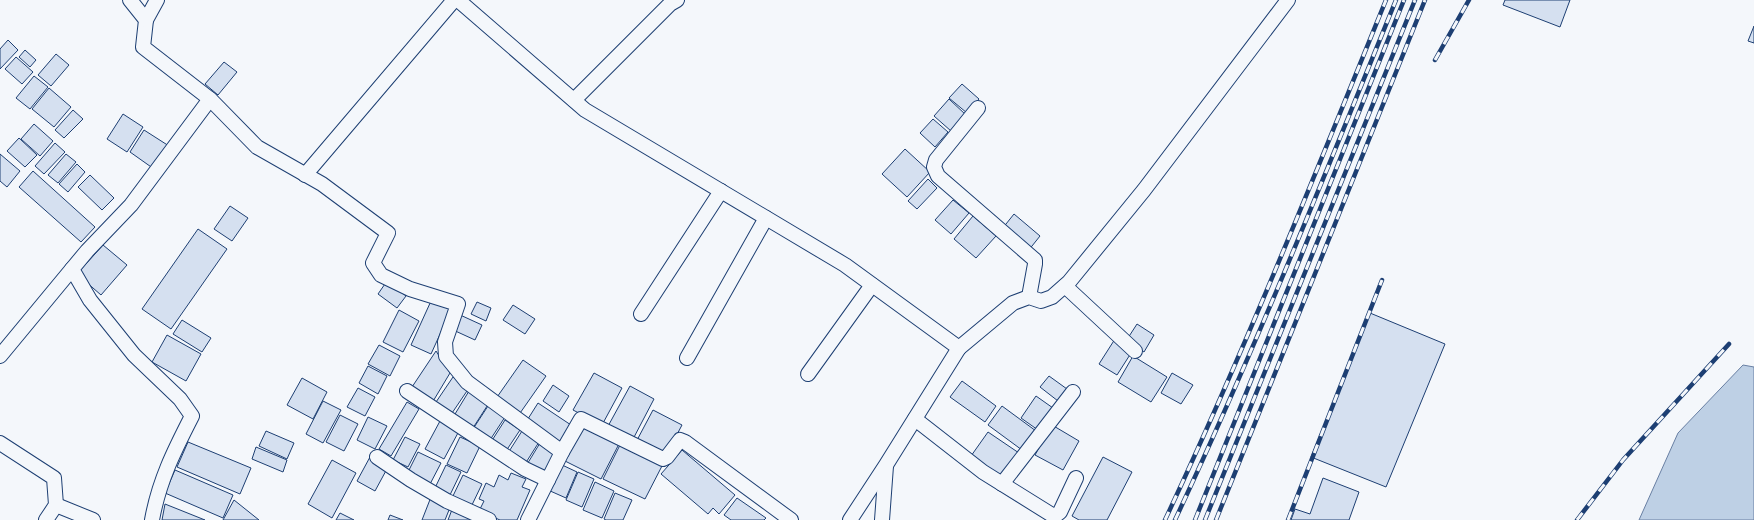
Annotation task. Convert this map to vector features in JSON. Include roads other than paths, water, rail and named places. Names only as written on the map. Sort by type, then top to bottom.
[{"type":"street","points":[[130,0],[146,20]]},
{"type":"street","points":[[157,0],[146,20],[143,47],[210,99],[257,147],[322,184],[388,232],[373,263],[381,275],[410,289],[458,304],[445,342],[446,356],[467,382],[562,452]]},
{"type":"street","points":[[574,100],[670,4],[677,0]]},
{"type":"street","points":[[850,520],[959,348],[1013,303],[1029,297],[1041,301],[1052,297],[1065,286],[1144,190],[1288,0]]},
{"type":"street","points":[[305,174],[462,2],[585,110],[845,265],[959,348]]},
{"type":"street","points":[[0,356],[87,251],[131,205],[210,99]]},
{"type":"street","points":[[978,108],[936,160],[934,167],[938,176],[1034,260],[1035,264],[1029,297]]},
{"type":"street","points":[[641,314],[721,191]]},
{"type":"street","points":[[686,358],[766,218]]},
{"type":"street","points":[[72,269],[90,300],[134,355],[180,399],[192,416],[169,462],[155,502],[152,520]]},
{"type":"street","points":[[808,374],[872,285]]},
{"type":"street","points":[[1065,286],[1135,350]]},
{"type":"street","points":[[407,391],[525,469],[548,480]]},
{"type":"street","points":[[1002,484],[1072,392]]},
{"type":"street","points":[[528,520],[562,452],[582,419],[663,459],[667,457],[680,440],[685,442],[791,520]]},
{"type":"street","points":[[915,419],[983,472],[1055,516],[1060,512],[1076,478]]},
{"type":"street","points":[[0,443],[54,478],[56,505],[46,520]]},
{"type":"street","points":[[377,457],[411,480],[447,501],[489,520]]},
{"type":"street","points":[[882,520],[886,465]]},
{"type":"street","points":[[56,505],[93,520]]},
{"type":"water","points":[[1743,365],[1754,367],[1754,520],[1639,520],[1678,433]]},
{"type":"railway","points":[[1165,520],[1195,456],[1251,326],[1386,0]]},
{"type":"railway","points":[[1175,520],[1205,456],[1261,326],[1396,0]]},
{"type":"railway","points":[[1195,520],[1404,0]]},
{"type":"railway","points":[[1205,520],[1415,0]]},
{"type":"railway","points":[[1216,520],[1425,0]]},
{"type":"railway","points":[[1435,60],[1469,0]]},
{"type":"railway","points":[[1288,520],[1382,280]]},
{"type":"railway","points":[[1577,520],[1623,460],[1729,344]]}]
